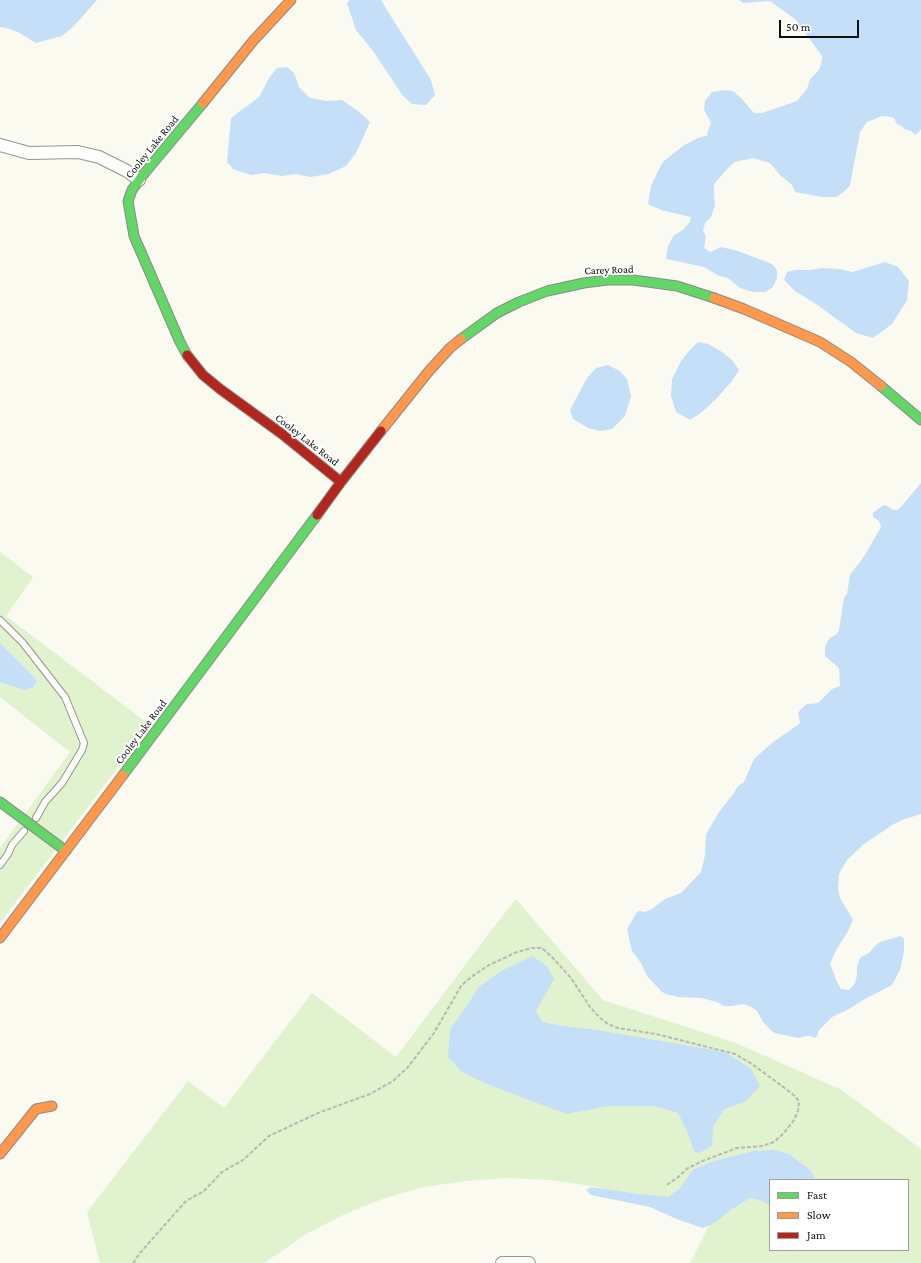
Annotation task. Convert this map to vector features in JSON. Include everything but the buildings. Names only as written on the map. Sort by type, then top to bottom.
[{"type":"street","name":"Cooley Lake Road","points":[[0,938],[300,540],[341,482],[282,434],[220,389],[203,375],[190,360],[180,342],[134,236],[129,212],[128,201],[132,190],[154,160],[176,136],[253,41],[291,0]]},
{"type":"street","points":[[0,145],[29,153],[78,152],[99,157],[127,171],[139,180]]},
{"type":"street","name":"Carey Road","points":[[341,482],[429,371],[450,348],[466,335],[498,313],[526,299],[562,287],[599,281],[645,281],[682,288],[723,301],[801,332],[833,349],[851,362],[921,420]]},
{"type":"street","points":[[0,802],[66,851]]},
{"type":"street","points":[[0,1154],[36,1109],[52,1106]]},
{"type":"street","points":[[502,1263],[529,1263]]},
{"type":"lane","points":[[0,620],[23,643],[66,697],[84,743],[82,750],[62,783],[45,802],[36,818]]},
{"type":"lane","points":[[0,865],[8,854],[12,845],[24,831]]},
{"type":"path","points":[[133,1263],[186,1201],[204,1191],[222,1172],[243,1160],[269,1136],[318,1113],[370,1094],[393,1081],[408,1067],[434,1034],[461,986],[489,966],[517,952],[532,948],[542,948],[552,957],[571,978],[590,1007],[608,1024],[618,1028],[656,1034],[736,1054],[791,1093],[799,1102],[798,1111],[794,1120],[784,1133],[774,1142],[762,1146],[737,1148],[705,1160],[688,1168],[666,1186]]},
{"type":"green space","points":[[0,552],[33,577],[6,616],[150,725],[0,923],[0,848],[70,752],[0,697]]},
{"type":"green space","points":[[516,899],[603,1000],[736,1043],[842,1090],[921,1149],[921,1263],[690,1263],[709,1225],[632,1196],[592,1186],[550,1180],[507,1178],[466,1181],[424,1187],[385,1198],[345,1214],[308,1233],[264,1263],[100,1263],[87,1212],[188,1081],[224,1108],[312,993],[396,1057]]},
{"type":"water","points":[[0,0],[97,0],[74,26],[62,36],[36,43],[18,32],[0,27]]},
{"type":"water","points":[[350,0],[381,0],[431,80],[435,95],[426,105],[412,104],[403,96],[373,51],[356,30],[347,3]]},
{"type":"water","points":[[739,0],[921,0],[921,129],[918,133],[915,135],[911,131],[904,129],[902,126],[897,124],[894,118],[891,117],[882,116],[867,122],[860,132],[850,185],[837,197],[822,197],[795,192],[792,185],[780,175],[770,163],[753,158],[735,162],[714,184],[715,205],[711,217],[705,223],[703,231],[706,236],[704,248],[710,252],[721,247],[738,251],[772,264],[777,270],[777,278],[773,287],[765,292],[753,292],[740,288],[728,278],[719,276],[704,267],[666,259],[668,246],[674,235],[683,230],[690,222],[691,217],[661,210],[648,204],[651,186],[664,161],[683,146],[698,138],[708,135],[707,133],[711,123],[704,110],[705,101],[712,92],[725,90],[733,91],[754,113],[762,113],[797,101],[807,89],[810,79],[819,70],[822,56],[796,20],[770,1],[743,3]]},
{"type":"water","points":[[287,67],[294,73],[299,87],[310,98],[326,101],[342,100],[358,111],[370,122],[356,153],[346,166],[329,174],[310,177],[296,174],[282,176],[264,173],[251,175],[233,169],[227,162],[231,118],[259,97],[269,78],[277,68]]},
{"type":"water","points":[[885,262],[898,267],[909,281],[907,300],[892,324],[873,338],[856,333],[816,304],[795,291],[784,280],[787,272],[795,270],[823,268],[852,272]]},
{"type":"water","points":[[698,342],[708,344],[722,352],[733,361],[739,370],[732,381],[716,399],[702,412],[690,420],[676,412],[671,396],[672,379],[681,361]]},
{"type":"water","points":[[608,365],[620,371],[627,379],[631,396],[625,416],[612,429],[600,431],[588,428],[573,419],[570,410],[587,378],[596,368]]},
{"type":"water","points":[[921,483],[921,814],[892,825],[864,844],[847,860],[839,874],[838,889],[840,898],[853,920],[830,964],[841,989],[848,990],[855,983],[857,967],[861,957],[869,953],[880,942],[901,936],[904,939],[904,952],[900,970],[892,985],[832,1017],[819,1030],[815,1038],[806,1036],[799,1038],[774,1033],[763,1022],[757,1011],[744,1004],[724,1006],[717,1002],[701,998],[678,997],[662,992],[647,976],[641,963],[632,951],[627,929],[637,912],[645,912],[652,909],[665,899],[681,893],[701,872],[705,855],[706,835],[719,812],[738,786],[744,782],[754,759],[772,743],[799,724],[798,713],[801,709],[807,704],[818,703],[832,689],[840,686],[839,668],[825,656],[825,646],[830,638],[837,634],[839,630],[844,598],[847,594],[850,575],[865,555],[881,527],[879,521],[873,517],[873,513],[885,505],[897,510]]},
{"type":"water","points":[[0,643],[37,681],[32,688],[25,690],[0,682]]},
{"type":"water","points":[[532,956],[547,966],[554,979],[536,1011],[542,1022],[725,1052],[751,1069],[760,1086],[745,1102],[724,1109],[713,1127],[712,1146],[699,1153],[694,1151],[687,1131],[678,1113],[655,1106],[609,1106],[566,1114],[492,1086],[462,1072],[448,1057],[450,1030],[480,986],[501,971]]},
{"type":"water","points":[[775,1150],[789,1154],[810,1170],[814,1176],[814,1179],[769,1179],[769,1204],[760,1200],[750,1198],[732,1209],[716,1222],[703,1228],[679,1220],[650,1207],[591,1195],[586,1190],[591,1187],[668,1197],[679,1189],[694,1169],[714,1161],[754,1151]]},
{"type":"traffic: fast","points":[[187,355],[134,236],[128,201],[132,190],[142,176],[203,103]]},
{"type":"traffic: fast","points":[[461,339],[497,313],[519,302],[547,291],[584,283],[607,280],[633,280],[677,286],[714,298]]},
{"type":"traffic: fast","points":[[881,386],[921,420]]},
{"type":"traffic: fast","points":[[123,775],[317,515]]},
{"type":"traffic: fast","points":[[0,802],[66,851]]},
{"type":"traffic: slow","points":[[203,103],[253,41],[291,0]]},
{"type":"traffic: slow","points":[[714,298],[744,309],[820,342],[851,362],[881,386]]},
{"type":"traffic: slow","points":[[381,431],[429,371],[450,348],[461,339]]},
{"type":"traffic: slow","points":[[0,938],[123,775]]},
{"type":"traffic: slow","points":[[0,1154],[36,1109],[52,1106]]},
{"type":"traffic: jam","points":[[187,355],[203,375],[282,434],[341,482]]},
{"type":"traffic: jam","points":[[317,515],[381,431]]}]
